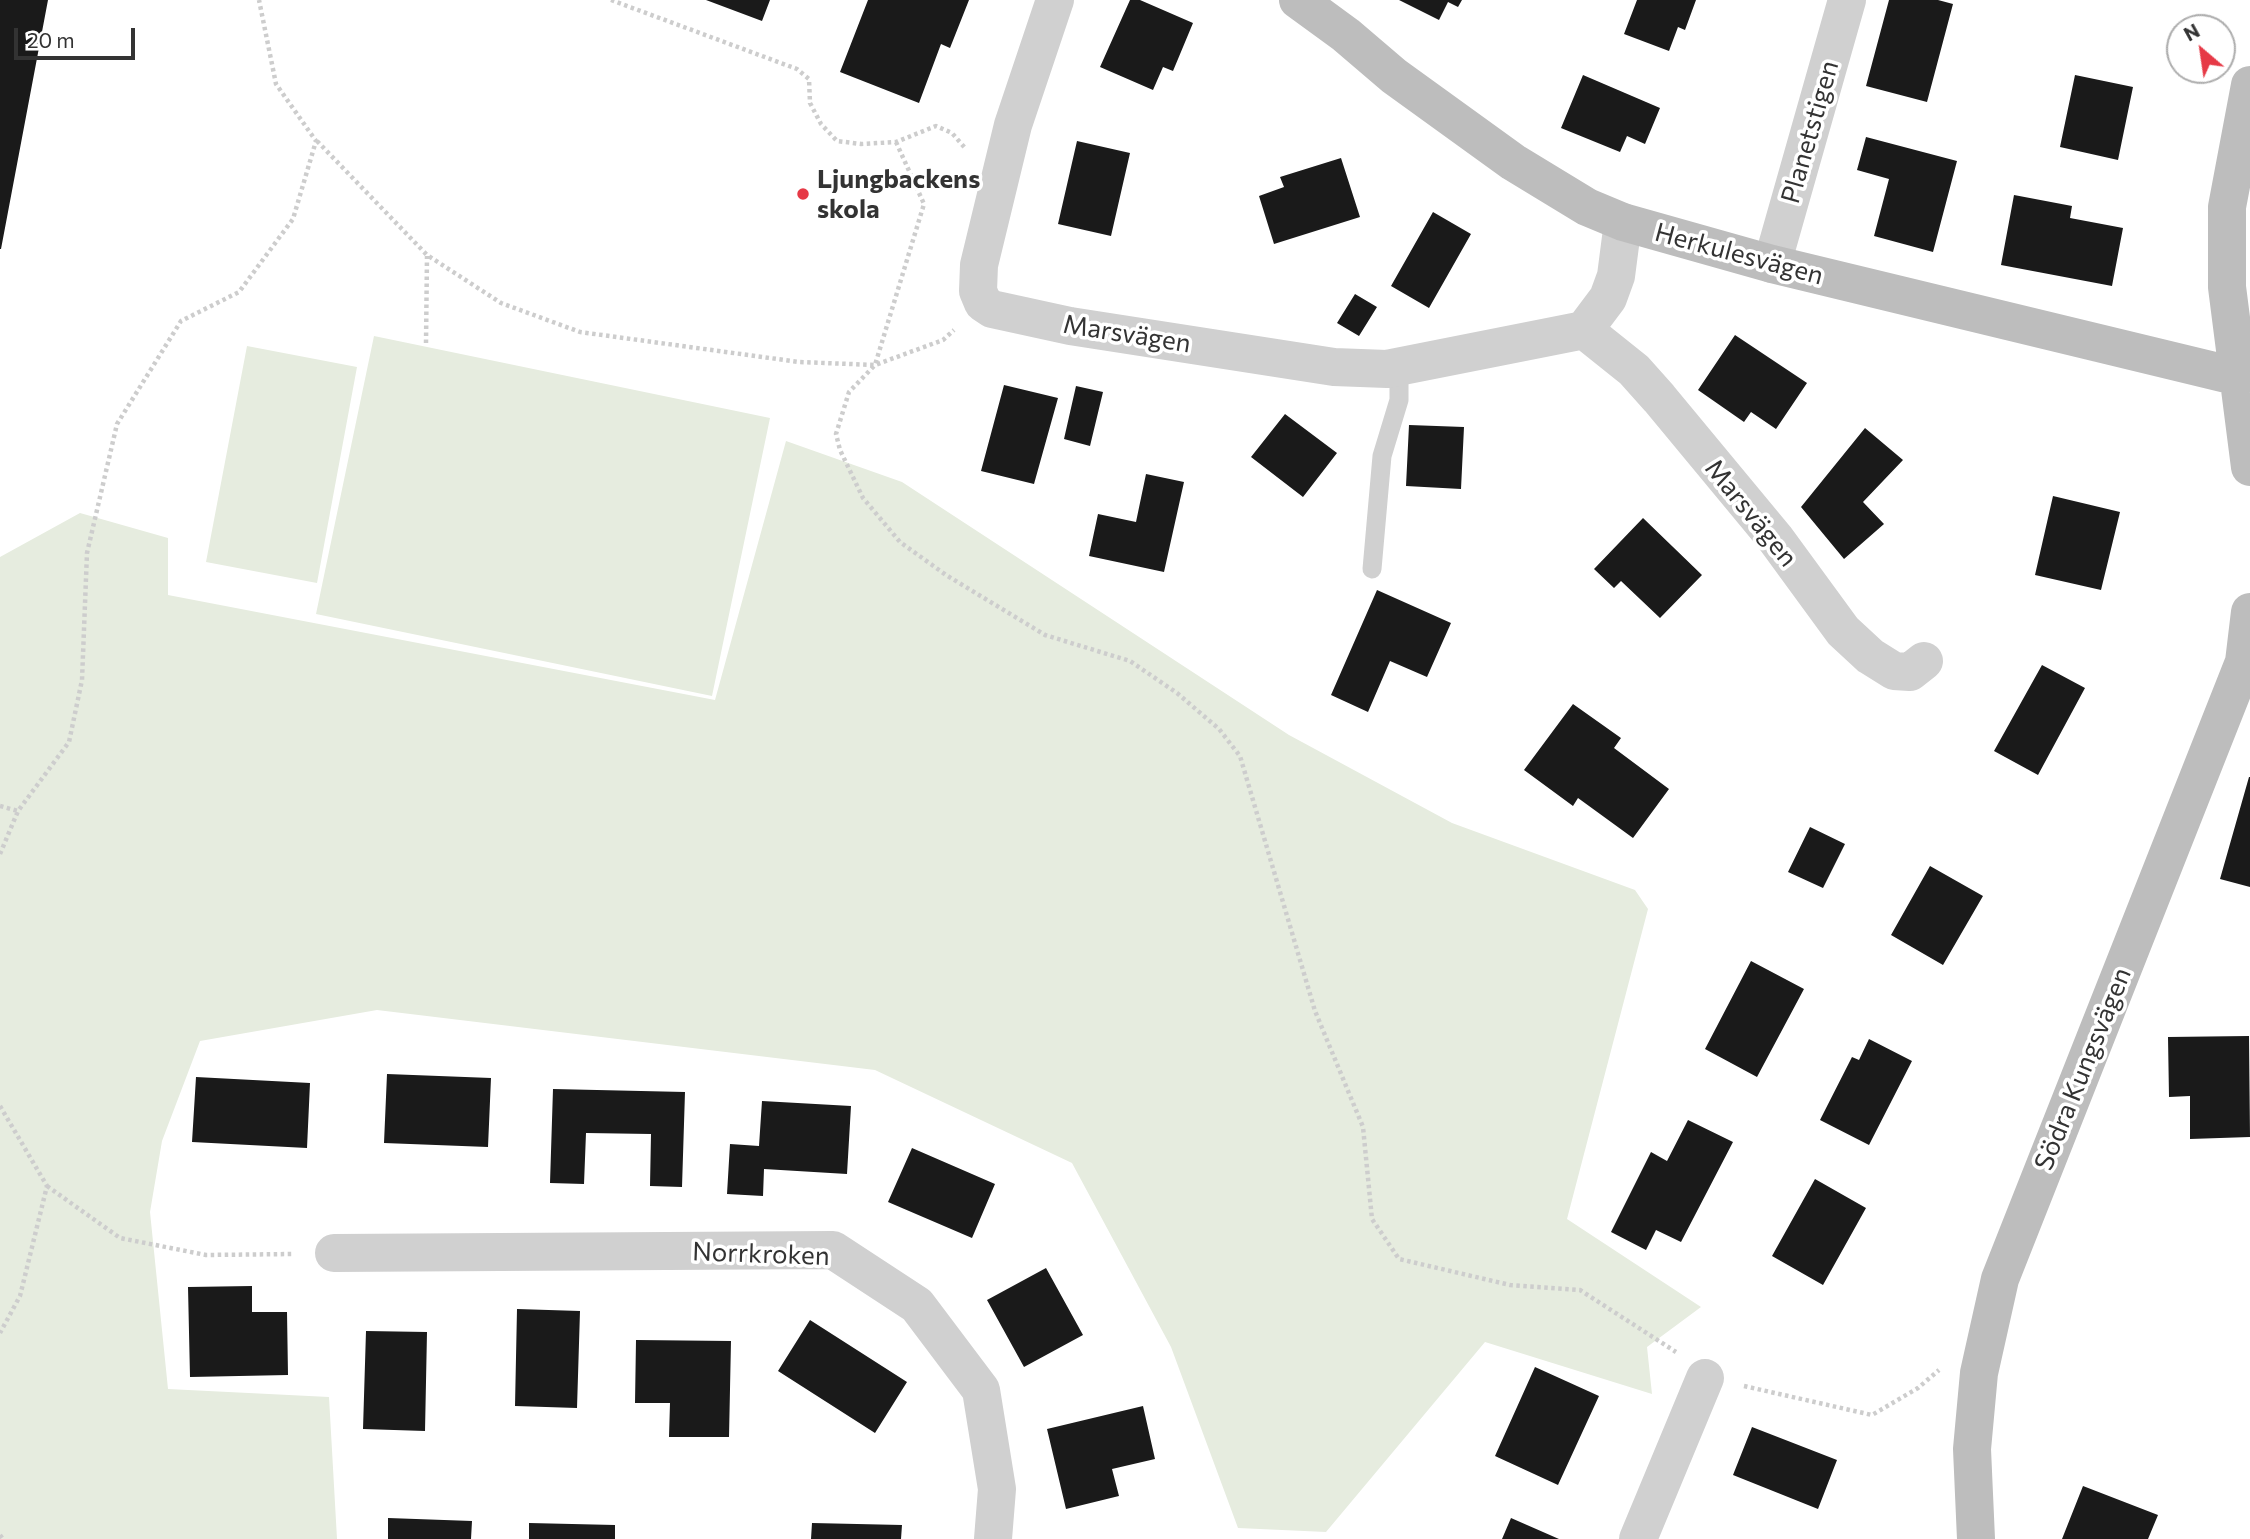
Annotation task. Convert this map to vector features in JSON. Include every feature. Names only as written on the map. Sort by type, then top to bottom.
[{"type":"street","points":[[983,303],[978,291],[979,265],[1013,125],[1055,0]]},
{"type":"street","name":"Herkulesvägen","points":[[1298,0],[1346,35],[1394,76],[1513,162],[1575,200],[1623,222],[1772,264],[2239,377]]},
{"type":"street","name":"Planetstigen","points":[[1772,264],[1847,0]]},
{"type":"street","points":[[2250,85],[2227,207],[2227,288],[2250,467]]},
{"type":"street","points":[[1584,330],[1608,298],[1616,276],[1623,222]]},
{"type":"street","name":"Marsvägen","points":[[983,303],[999,311],[1070,326],[1334,367],[1366,369],[1399,366],[1584,330],[1634,370],[1775,538],[1843,631],[1870,656],[1894,671],[1910,672],[1924,661]]},
{"type":"street","name":"Södra Kungsvägen","points":[[1976,1539],[1972,1449],[1984,1353],[2000,1279],[2244,662],[2250,612]]},
{"type":"street","name":"Norrkroken","points":[[334,1253],[833,1250],[917,1305],[981,1390],[997,1489],[993,1539]]},
{"type":"street","points":[[1638,1539],[1705,1378]]},
{"type":"lane","points":[[1372,569],[1382,456],[1399,400],[1399,366]]},
{"type":"path","points":[[259,0],[276,84],[316,141],[427,255],[501,303],[580,332],[799,362],[875,365],[943,340],[983,303]]},
{"type":"path","points":[[611,0],[797,69],[809,79],[810,103],[821,124],[837,141],[861,144],[896,142],[936,126],[952,133],[958,139],[964,146],[965,158]]},
{"type":"path","points":[[0,854],[18,811],[69,742],[82,680],[87,552],[117,424],[181,321],[239,292],[293,219],[316,141]]},
{"type":"path","points":[[896,142],[925,204],[875,365],[849,392],[836,434],[840,450],[863,498],[900,542],[1045,635],[1130,661],[1177,692],[1219,729],[1240,756],[1315,1012],[1363,1127],[1372,1219],[1399,1259],[1510,1285],[1580,1290],[1664,1341]]},
{"type":"path","points":[[426,343],[427,255]]},
{"type":"path","points":[[0,806],[18,811]]},
{"type":"path","points":[[0,1106],[47,1186],[120,1238],[206,1255],[334,1253]]},
{"type":"path","points":[[0,1333],[20,1296],[47,1186]]},
{"type":"path","points":[[1705,1378],[1872,1415],[1918,1388],[1954,1357],[1984,1353]]},
{"type":"shaded area","points":[[374,336],[770,418],[712,696],[316,614]]},
{"type":"shaded area","points":[[247,346],[357,367],[317,583],[206,562]]},
{"type":"shaded area","points":[[786,441],[902,482],[1289,735],[1452,823],[1635,890],[1648,909],[1567,1219],[1701,1307],[1647,1347],[1652,1394],[1485,1342],[1326,1532],[1238,1528],[1171,1347],[1072,1163],[875,1070],[377,1010],[200,1041],[162,1141],[150,1212],[168,1389],[329,1397],[337,1539],[0,1539],[0,557],[80,513],[168,538],[168,595],[715,700]]},
{"type":"building","points":[[0,0],[48,0],[1,249],[0,249]]},
{"type":"building","points":[[706,0],[770,0],[762,21]]},
{"type":"building","points":[[868,0],[969,0],[950,48],[941,44],[919,103],[840,72]]},
{"type":"building","points":[[1130,0],[1140,0],[1193,23],[1173,71],[1163,67],[1153,90],[1100,67]]},
{"type":"building","points":[[1399,0],[1462,0],[1458,7],[1448,2],[1439,20]]},
{"type":"building","points":[[1637,0],[1696,0],[1685,30],[1678,27],[1669,51],[1624,34]]},
{"type":"building","points":[[1889,0],[1938,0],[1953,4],[1927,102],[1866,86]]},
{"type":"building","points":[[1583,75],[1660,108],[1645,144],[1627,136],[1620,152],[1561,128]]},
{"type":"building","points":[[2075,75],[2133,87],[2118,160],[2060,147]]},
{"type":"building","points":[[1866,137],[1957,161],[1933,252],[1874,236],[1889,179],[1857,170]]},
{"type":"building","points":[[1077,141],[1130,153],[1111,236],[1058,224]]},
{"type":"building","points":[[1341,158],[1360,217],[1274,244],[1259,196],[1284,187],[1280,177]]},
{"type":"building","points":[[2014,195],[2072,206],[2070,218],[2123,228],[2112,286],[2001,265]]},
{"type":"building","points":[[1433,212],[1471,234],[1429,308],[1391,286]]},
{"type":"building","points":[[1355,294],[1377,307],[1359,336],[1337,323]]},
{"type":"building","points":[[1735,335],[1807,383],[1776,429],[1751,412],[1744,422],[1698,390]]},
{"type":"building","points":[[1004,385],[1058,398],[1034,484],[981,471]]},
{"type":"building","points":[[1076,386],[1103,392],[1090,446],[1064,439]]},
{"type":"building","points":[[1285,414],[1337,453],[1303,497],[1251,457]]},
{"type":"building","points":[[1409,425],[1464,427],[1461,489],[1406,486]]},
{"type":"building","points":[[1865,428],[1903,460],[1863,502],[1884,524],[1844,559],[1801,507]]},
{"type":"building","points":[[1146,474],[1184,482],[1164,572],[1089,556],[1098,514],[1136,522]]},
{"type":"building","points":[[2053,496],[2120,512],[2101,590],[2035,575]]},
{"type":"building","points":[[1643,518],[1702,575],[1660,618],[1621,581],[1614,588],[1594,569]]},
{"type":"building","points":[[1377,590],[1451,623],[1427,677],[1390,661],[1368,712],[1331,695]]},
{"type":"building","points":[[2042,665],[2085,688],[2038,775],[1994,751]]},
{"type":"building","points":[[1573,704],[1621,738],[1614,748],[1669,789],[1633,838],[1578,798],[1573,806],[1524,770]]},
{"type":"building","points":[[2250,777],[2250,887],[2220,879]]},
{"type":"building","points":[[1810,827],[1845,844],[1823,888],[1788,872]]},
{"type":"building","points":[[1930,866],[1983,896],[1943,965],[1891,935]]},
{"type":"building","points":[[1751,961],[1804,989],[1757,1077],[1705,1049]]},
{"type":"building","points":[[2249,1036],[2250,1137],[2190,1139],[2190,1096],[2169,1097],[2168,1037]]},
{"type":"building","points":[[1869,1039],[1912,1061],[1869,1145],[1820,1120],[1852,1057],[1859,1060]]},
{"type":"building","points":[[387,1074],[491,1078],[488,1147],[384,1143]]},
{"type":"building","points":[[196,1077],[310,1083],[307,1148],[192,1142]]},
{"type":"building","points":[[553,1089],[685,1092],[682,1187],[650,1186],[651,1134],[586,1133],[584,1184],[550,1183]]},
{"type":"building","points":[[762,1101],[851,1106],[847,1174],[764,1169],[763,1196],[727,1194],[730,1144],[759,1146]]},
{"type":"building","points":[[1688,1120],[1733,1142],[1681,1242],[1656,1230],[1646,1250],[1611,1232],[1651,1152],[1667,1161]]},
{"type":"building","points":[[912,1148],[995,1184],[972,1238],[888,1202]]},
{"type":"building","points":[[1815,1179],[1866,1208],[1823,1285],[1772,1256]]},
{"type":"building","points":[[1046,1268],[1083,1335],[1024,1367],[987,1300]]},
{"type":"building","points":[[252,1286],[252,1312],[287,1312],[288,1375],[190,1377],[188,1287]]},
{"type":"building","points":[[517,1309],[580,1311],[577,1408],[515,1406]]},
{"type":"building","points":[[810,1320],[907,1382],[875,1433],[778,1371]]},
{"type":"building","points":[[366,1331],[427,1332],[425,1431],[363,1429]]},
{"type":"building","points":[[636,1340],[731,1341],[729,1437],[669,1437],[670,1403],[635,1403]]},
{"type":"building","points":[[1535,1367],[1599,1396],[1558,1485],[1495,1456]]},
{"type":"building","points":[[1143,1406],[1155,1459],[1112,1469],[1119,1496],[1066,1509],[1047,1429]]},
{"type":"building","points":[[1752,1427],[1837,1460],[1818,1509],[1733,1475]]},
{"type":"building","points":[[2083,1486],[2158,1515],[2148,1539],[2062,1539]]},
{"type":"building","points":[[388,1518],[472,1521],[471,1539],[388,1539]]},
{"type":"building","points":[[1511,1518],[1559,1539],[1502,1539]]},
{"type":"building","points":[[529,1523],[615,1525],[615,1539],[529,1539]]},
{"type":"building","points":[[812,1523],[902,1525],[901,1539],[811,1539]]},
{"type":"place","name":"Ljungbackens skola","points":[[803,194]]}]
